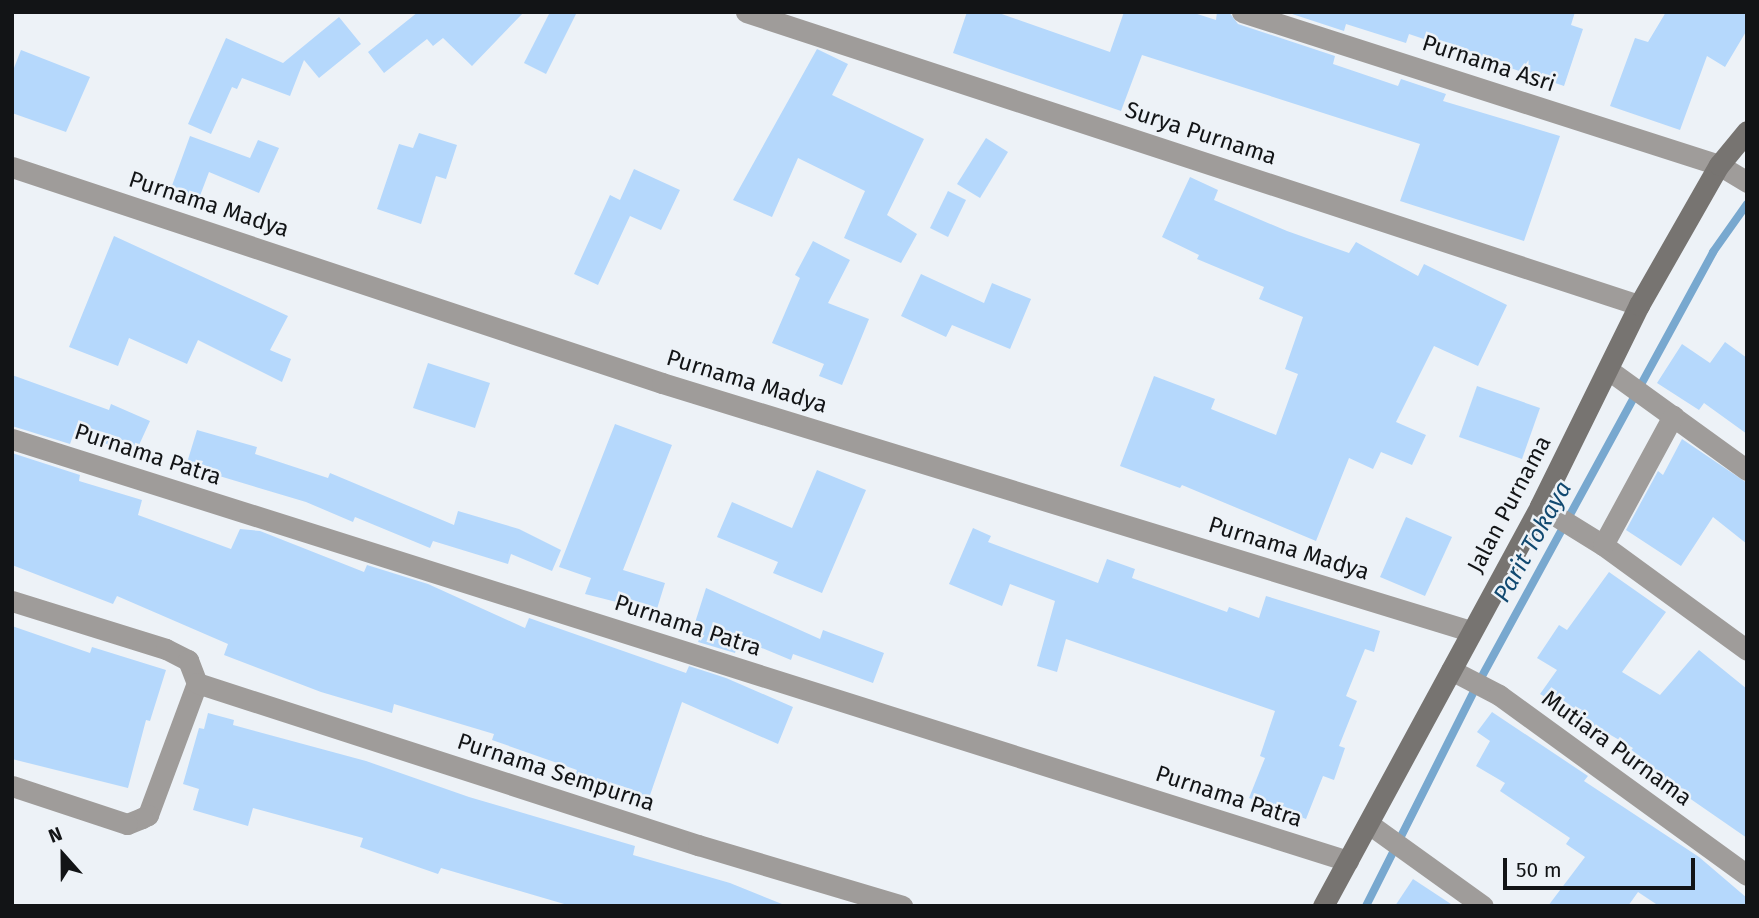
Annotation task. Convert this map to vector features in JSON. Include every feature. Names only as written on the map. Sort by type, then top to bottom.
[{"type":"street","name":"Surya Purnama","points":[[746,12],[1639,305]]},
{"type":"street","name":"Purnama Asri","points":[[1242,12],[1733,173]]},
{"type":"street","name":"Jalan Purnama","points":[[1323,906],[1369,824],[1461,675],[1470,631],[1540,506],[1610,371],[1639,305],[1733,173],[1747,131]]},
{"type":"street","name":"Purnama Madya","points":[[12,167],[662,383],[1470,631]]},
{"type":"street","points":[[1610,371],[1747,470]]},
{"type":"street","points":[[1596,540],[1666,410]]},
{"type":"street","name":"Purnama Patra","points":[[12,439],[1348,861]]},
{"type":"street","points":[[1540,506],[1596,540],[1747,650]]},
{"type":"street","points":[[12,601],[166,649],[188,660],[197,683],[148,815],[127,824],[12,786]]},
{"type":"street","name":"Mutiara Purnama","points":[[1461,675],[1499,695],[1747,875]]},
{"type":"street","name":"Purnama Sempurna","points":[[197,683],[698,845],[902,906]]},
{"type":"street","points":[[1369,824],[1390,836],[1483,906]]},
{"type":"building","points":[[418,12],[524,12],[472,66],[443,38],[433,46],[427,39],[384,73],[368,52]]},
{"type":"building","points":[[550,12],[577,12],[546,74],[524,63]]},
{"type":"building","points":[[967,12],[996,12],[1110,52],[1124,12],[1191,12],[1216,20],[1217,12],[1229,12],[1238,24],[1335,56],[1333,64],[1398,86],[1401,79],[1446,94],[1443,101],[1560,136],[1524,241],[1400,201],[1420,144],[1142,55],[1121,111],[953,53]]},
{"type":"building","points":[[1286,12],[1575,12],[1571,25],[1583,29],[1564,86],[1409,34],[1406,43],[1346,24],[1344,31]]},
{"type":"building","points":[[1666,12],[1747,12],[1747,30],[1725,67],[1707,56],[1680,130],[1610,106],[1635,38],[1648,42]]},
{"type":"building","points":[[339,17],[361,44],[319,78],[304,60],[290,96],[242,78],[237,89],[232,87],[211,134],[188,124],[226,38],[283,63]]},
{"type":"building","points":[[817,49],[848,64],[832,95],[924,139],[887,215],[917,234],[901,263],[844,238],[865,191],[798,158],[772,217],[733,200]]},
{"type":"building","points":[[21,50],[90,77],[66,132],[12,113],[12,73]]},
{"type":"building","points":[[419,133],[457,145],[446,179],[436,176],[421,224],[377,209],[399,144],[413,148]]},
{"type":"building","points":[[190,136],[250,158],[258,140],[279,148],[259,193],[209,172],[198,201],[170,191]]},
{"type":"building","points":[[986,138],[1008,152],[980,198],[957,184]]},
{"type":"building","points":[[634,169],[680,190],[661,230],[630,216],[598,285],[574,274],[610,195],[620,200]]},
{"type":"building","points":[[1190,177],[1218,190],[1214,200],[1287,231],[1349,253],[1356,242],[1418,276],[1424,264],[1507,305],[1478,366],[1434,346],[1396,422],[1426,435],[1412,465],[1381,452],[1373,469],[1349,458],[1316,541],[1182,485],[1180,488],[1120,466],[1154,376],[1215,399],[1211,409],[1276,435],[1298,374],[1285,369],[1303,317],[1259,299],[1264,287],[1197,259],[1199,255],[1162,237]]},
{"type":"building","points":[[948,191],[966,200],[948,237],[930,228]]},
{"type":"building","points":[[114,236],[288,316],[270,350],[291,359],[282,382],[198,340],[187,364],[129,338],[118,366],[69,347]]},
{"type":"building","points":[[813,241],[850,260],[828,303],[869,319],[842,385],[819,376],[824,364],[772,343],[800,278],[795,275]]},
{"type":"building","points":[[921,274],[984,303],[992,283],[1031,299],[1010,349],[952,325],[946,337],[901,316]]},
{"type":"building","points":[[1725,342],[1747,358],[1747,434],[1704,403],[1699,410],[1657,383],[1682,344],[1710,363]]},
{"type":"building","points":[[428,363],[490,383],[475,428],[413,408]]},
{"type":"building","points":[[12,375],[109,410],[111,404],[150,421],[134,456],[75,430],[70,444],[12,426]]},
{"type":"building","points":[[1477,386],[1540,408],[1522,459],[1459,437]]},
{"type":"building","points":[[615,424],[672,445],[623,570],[665,583],[656,612],[585,594],[591,578],[559,567]]},
{"type":"building","points":[[197,430],[257,447],[255,454],[328,478],[330,473],[454,525],[458,511],[519,529],[561,550],[552,571],[511,554],[508,564],[433,541],[430,548],[355,517],[353,522],[306,502],[186,466]]},
{"type":"building","points":[[1682,439],[1747,483],[1747,544],[1713,517],[1681,566],[1626,530],[1658,471],[1663,475]]},
{"type":"building","points":[[12,453],[80,475],[79,481],[142,500],[138,515],[231,549],[240,529],[260,531],[364,572],[367,565],[428,584],[525,628],[529,618],[686,673],[689,666],[726,678],[793,707],[778,744],[682,702],[648,801],[575,776],[577,770],[492,740],[494,734],[394,704],[392,713],[321,692],[224,655],[228,644],[117,596],[113,604],[12,565]]},
{"type":"building","points":[[817,470],[866,490],[822,593],[773,573],[778,562],[717,537],[732,502],[792,528]]},
{"type":"building","points":[[1406,517],[1452,537],[1425,596],[1380,577]]},
{"type":"building","points":[[973,528],[991,536],[988,542],[1098,583],[1107,559],[1135,569],[1132,578],[1227,612],[1229,607],[1259,618],[1266,596],[1380,631],[1374,652],[1365,649],[1346,696],[1357,701],[1339,746],[1345,748],[1334,780],[1323,776],[1306,819],[1249,798],[1265,758],[1260,756],[1275,711],[1066,639],[1057,672],[1037,666],[1055,601],[1010,584],[1002,606],[949,584]]},
{"type":"building","points":[[1609,572],[1666,612],[1622,672],[1660,695],[1699,650],[1747,689],[1747,838],[1627,755],[1633,748],[1540,694],[1557,670],[1537,658],[1559,625],[1567,630]]},
{"type":"building","points":[[706,588],[820,639],[823,630],[884,653],[873,683],[793,654],[791,660],[740,639],[735,653],[698,642],[702,632],[693,629]]},
{"type":"building","points":[[12,626],[90,653],[92,647],[166,670],[150,721],[146,720],[128,788],[12,759]]},
{"type":"building","points":[[1492,712],[1588,776],[1584,781],[1699,857],[1747,898],[1747,906],[1659,906],[1638,892],[1628,906],[1548,906],[1585,857],[1566,844],[1570,838],[1500,791],[1505,783],[1476,766],[1490,741],[1477,732]]},
{"type":"building","points":[[208,713],[234,720],[233,725],[366,761],[469,797],[635,846],[633,855],[730,883],[787,906],[571,906],[441,868],[438,874],[360,847],[363,838],[253,808],[248,826],[193,810],[199,789],[183,784],[199,728],[204,729]]},
{"type":"building","points":[[1413,879],[1454,906],[1395,906]]},
{"type":"waterway","name":"Parit Tokaya","points":[[1366,906],[1475,689],[1713,252],[1747,204]]}]
